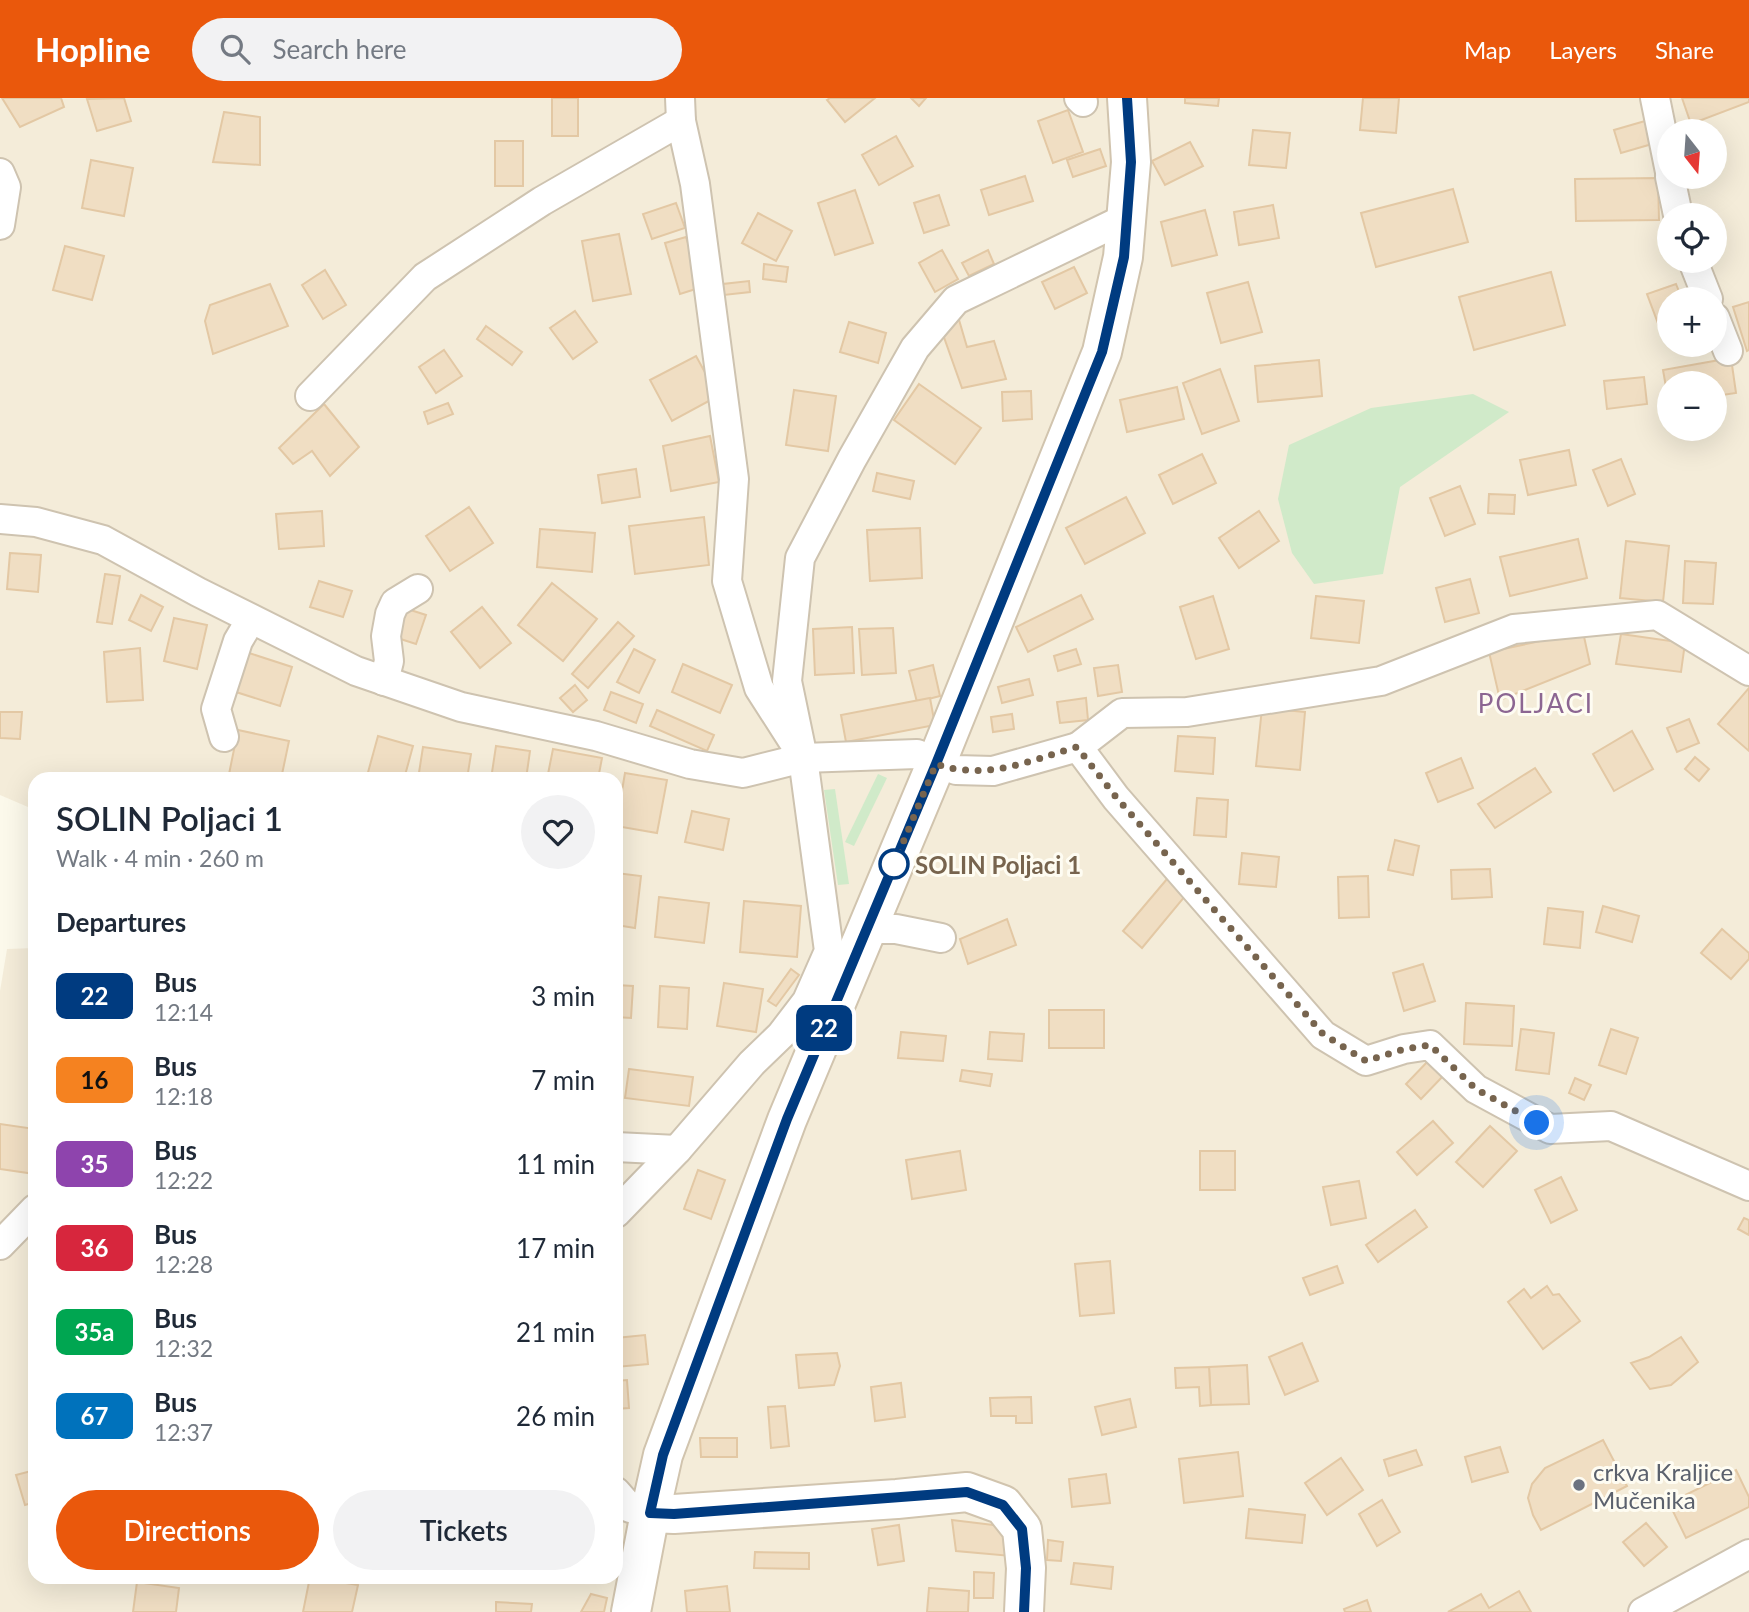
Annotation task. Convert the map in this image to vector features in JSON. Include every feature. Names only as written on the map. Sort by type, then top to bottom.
[{"type":"main road","points":[[631,1612],[663,1455],[772,1158],[808,1066],[936,764],[1102,352],[1124,257],[1131,162],[1127,98]]},
{"type":"main road","points":[[650,1513],[674,1514],[967,1492],[1003,1505],[1022,1529],[1026,1568],[1024,1612]]},
{"type":"street","points":[[1655,98],[1659,119]]},
{"type":"street","points":[[310,396],[425,276],[680,109],[695,184],[734,479],[727,581],[759,688],[803,758]]},
{"type":"street","points":[[0,173],[6,187],[0,225]]},
{"type":"street","points":[[623,1206],[780,1035],[807,1001],[829,951],[803,758],[787,681],[800,558],[915,348],[956,300],[1126,218]]},
{"type":"street","points":[[0,519],[36,522],[103,540],[251,619],[356,671],[384,681],[461,707],[596,736],[690,764],[743,773],[803,758],[917,754],[956,771],[993,771],[1077,747],[1122,713],[1187,712],[1381,681],[1514,629],[1657,615],[1749,671]]},
{"type":"street","points":[[384,681],[389,661],[386,636],[390,614],[395,603],[418,589]]},
{"type":"street","points":[[225,737],[216,709],[237,641],[251,619]]},
{"type":"street","points":[[1077,747],[1116,797],[1323,1034],[1366,1061],[1404,1049],[1430,1045],[1476,1089],[1550,1129],[1611,1126],[1749,1186]]},
{"type":"street","points":[[866,929],[897,929],[941,938]]},
{"type":"street","points":[[623,1147],[677,1150]]},
{"type":"street","points":[[0,1245],[28,1216]]},
{"type":"street","points":[[623,1500],[630,1508],[650,1513]]},
{"type":"street","points":[[1643,1612],[1749,1554]]},
{"type":"shaded area","points":[[0,98],[1749,98],[1749,1612],[0,1612],[0,991],[7,949],[28,948],[28,1584],[623,1584],[623,772],[28,772],[28,807],[0,795]]},
{"type":"green space","points":[[1473,394],[1509,412],[1400,487],[1383,574],[1314,584],[1292,553],[1278,499],[1289,445],[1371,408]]},
{"type":"green space","points":[[878,774],[887,778],[854,846],[845,842]]},
{"type":"green space","points":[[835,789],[849,884],[838,885],[824,790]]},
{"type":"building","points":[[2,98],[61,98],[64,107],[20,127]]},
{"type":"building","points":[[124,98],[131,121],[97,131],[87,99]]},
{"type":"building","points":[[552,98],[578,98],[578,136],[552,136]]},
{"type":"building","points":[[875,98],[845,122],[827,100]]},
{"type":"building","points":[[911,98],[926,98],[919,106]]},
{"type":"building","points":[[1185,98],[1219,98],[1218,106],[1185,103]]},
{"type":"building","points":[[1363,98],[1399,98],[1396,133],[1360,130]]},
{"type":"building","points":[[1682,98],[1749,98],[1749,102],[1704,119],[1689,119]]},
{"type":"building","points":[[1068,110],[1083,152],[1053,163],[1038,121]]},
{"type":"building","points":[[224,112],[260,117],[260,165],[213,162]]},
{"type":"building","points":[[1645,121],[1652,144],[1621,153],[1614,130]]},
{"type":"building","points":[[1253,130],[1290,133],[1286,168],[1249,165]]},
{"type":"building","points":[[896,136],[913,166],[879,185],[862,155]]},
{"type":"building","points":[[495,141],[523,141],[523,186],[495,186]]},
{"type":"building","points":[[1190,142],[1203,166],[1165,185],[1152,161]]},
{"type":"building","points":[[1100,149],[1106,166],[1073,177],[1067,160]]},
{"type":"building","points":[[91,160],[133,168],[124,216],[82,208]]},
{"type":"building","points":[[1025,176],[1033,201],[989,215],[981,190]]},
{"type":"building","points":[[1657,178],[1657,220],[1576,221],[1575,179]]},
{"type":"building","points":[[1453,189],[1468,242],[1376,267],[1361,213]]},
{"type":"building","points":[[855,190],[873,243],[835,255],[818,203]]},
{"type":"building","points":[[939,195],[949,225],[924,233],[914,203]]},
{"type":"building","points":[[676,203],[685,228],[652,239],[643,214]]},
{"type":"building","points":[[1273,205],[1279,238],[1239,245],[1234,212]]},
{"type":"building","points":[[1205,210],[1217,255],[1172,266],[1161,222]]},
{"type":"building","points":[[758,213],[792,231],[776,261],[742,243]]},
{"type":"building","points":[[619,234],[631,294],[593,301],[582,241]]},
{"type":"building","points":[[686,237],[702,287],[680,294],[665,243]]},
{"type":"building","points":[[65,246],[104,256],[92,300],[53,290]]},
{"type":"building","points":[[942,250],[958,279],[935,292],[919,263]]},
{"type":"building","points":[[988,250],[994,264],[969,276],[962,263]]},
{"type":"building","points":[[764,264],[788,267],[786,282],[763,279]]},
{"type":"building","points":[[1074,267],[1087,293],[1055,309],[1042,282]]},
{"type":"building","points":[[325,270],[346,305],[323,319],[302,285]]},
{"type":"building","points":[[1551,272],[1565,325],[1474,350],[1459,297]]},
{"type":"building","points":[[749,281],[750,292],[724,295],[723,284]]},
{"type":"building","points":[[1248,282],[1262,332],[1221,343],[1207,293]]},
{"type":"building","points":[[270,284],[288,326],[213,354],[205,321],[210,305]]},
{"type":"building","points":[[1657,291],[1657,321],[1647,294]]},
{"type":"building","points":[[1749,302],[1749,350],[1747,351],[1733,307]]},
{"type":"building","points":[[575,311],[597,342],[573,359],[550,328]]},
{"type":"building","points":[[957,313],[967,347],[994,341],[1006,379],[962,388],[940,326]]},
{"type":"building","points":[[849,322],[886,333],[878,363],[840,352]]},
{"type":"building","points":[[486,326],[522,352],[512,365],[477,339]]},
{"type":"building","points":[[444,350],[462,376],[436,393],[419,367]]},
{"type":"building","points":[[696,356],[718,396],[672,421],[650,380]]},
{"type":"building","points":[[1731,358],[1736,393],[1727,394],[1727,371],[1663,370]]},
{"type":"building","points":[[1319,360],[1322,396],[1258,402],[1255,366]]},
{"type":"building","points":[[1220,369],[1239,421],[1202,434],[1183,383]]},
{"type":"building","points":[[1644,377],[1647,404],[1607,409],[1604,381]]},
{"type":"building","points":[[919,384],[981,428],[955,464],[894,420]]},
{"type":"building","points":[[1177,387],[1184,419],[1127,432],[1120,400]]},
{"type":"building","points":[[794,390],[836,396],[828,451],[786,445]]},
{"type":"building","points":[[1031,391],[1032,419],[1003,421],[1002,392]]},
{"type":"building","points":[[448,403],[453,414],[428,424],[424,412]]},
{"type":"building","points":[[324,404],[359,447],[330,476],[312,451],[293,464],[279,448]]},
{"type":"building","points":[[710,436],[719,482],[671,491],[663,446]]},
{"type":"building","points":[[1569,450],[1576,485],[1528,495],[1520,460]]},
{"type":"building","points":[[1202,454],[1216,483],[1173,504],[1159,475]]},
{"type":"building","points":[[1621,459],[1635,494],[1608,506],[1593,470]]},
{"type":"building","points":[[636,469],[640,497],[602,503],[598,475]]},
{"type":"building","points":[[877,473],[914,481],[910,499],[873,491]]},
{"type":"building","points":[[1460,486],[1475,524],[1445,536],[1430,498]]},
{"type":"building","points":[[1489,494],[1515,495],[1514,514],[1488,513]]},
{"type":"building","points":[[1126,497],[1145,533],[1085,564],[1066,528]]},
{"type":"building","points":[[469,507],[493,543],[450,571],[426,536]]},
{"type":"building","points":[[322,511],[324,546],[279,549],[276,514]]},
{"type":"building","points":[[1259,511],[1279,541],[1239,568],[1219,538]]},
{"type":"building","points":[[704,517],[709,565],[635,574],[629,526]]},
{"type":"building","points":[[920,528],[922,578],[870,581],[867,530]]},
{"type":"building","points":[[540,529],[595,533],[592,572],[537,567]]},
{"type":"building","points":[[1578,539],[1587,578],[1510,596],[1500,557]]},
{"type":"building","points":[[1626,541],[1669,546],[1663,602],[1620,598]]},
{"type":"building","points":[[10,553],[41,555],[38,592],[7,589]]},
{"type":"building","points":[[1685,561],[1716,563],[1713,604],[1683,603]]},
{"type":"building","points":[[105,574],[120,576],[112,624],[97,622]]},
{"type":"building","points":[[1470,579],[1479,613],[1445,622],[1436,588]]},
{"type":"building","points":[[319,581],[352,591],[343,617],[310,607]]},
{"type":"building","points":[[552,583],[597,619],[563,661],[518,625]]},
{"type":"building","points":[[141,595],[163,607],[151,631],[129,620]]},
{"type":"building","points":[[1081,595],[1093,619],[1028,652],[1016,627]]},
{"type":"building","points":[[1213,596],[1229,649],[1196,659],[1180,607]]},
{"type":"building","points":[[1316,596],[1364,601],[1359,643],[1311,638]]},
{"type":"building","points":[[398,606],[426,615],[416,644],[388,635]]},
{"type":"building","points":[[482,607],[511,643],[480,668],[451,632]]},
{"type":"building","points":[[174,618],[207,625],[197,669],[164,661]]},
{"type":"building","points":[[618,622],[634,636],[588,688],[572,674]]},
{"type":"building","points":[[852,627],[854,673],[815,675],[813,629]]},
{"type":"building","points":[[893,628],[896,673],[862,675],[859,629]]},
{"type":"building","points":[[1583,632],[1590,664],[1500,700],[1489,652]]},
{"type":"building","points":[[1621,634],[1685,643],[1681,672],[1616,664]]},
{"type":"building","points":[[140,648],[143,700],[107,702],[104,652]]},
{"type":"building","points":[[634,649],[655,660],[639,693],[617,682]]},
{"type":"building","points":[[1076,649],[1081,664],[1058,671],[1054,656]]},
{"type":"building","points":[[249,653],[292,667],[280,706],[236,692]]},
{"type":"building","points":[[683,664],[732,685],[720,713],[672,692]]},
{"type":"building","points":[[933,665],[940,696],[917,702],[909,671]]},
{"type":"building","points":[[1118,665],[1122,692],[1098,696],[1094,668]]},
{"type":"building","points":[[1029,679],[1033,695],[1002,703],[998,687]]},
{"type":"building","points":[[575,685],[587,700],[573,712],[560,698]]},
{"type":"building","points":[[1749,688],[1749,751],[1718,724]]},
{"type":"building","points":[[611,692],[643,704],[636,723],[604,710]]},
{"type":"building","points":[[930,698],[935,725],[846,742],[841,715]]},
{"type":"building","points":[[1086,698],[1088,720],[1060,723],[1057,702]]},
{"type":"building","points":[[1262,708],[1305,712],[1300,770],[1256,766]]},
{"type":"building","points":[[657,710],[714,735],[707,751],[650,726]]},
{"type":"building","points":[[0,712],[22,712],[20,739],[0,738]]},
{"type":"building","points":[[1012,714],[1014,729],[993,732],[991,717]]},
{"type":"building","points":[[1689,719],[1699,743],[1677,752],[1667,728]]},
{"type":"building","points":[[238,730],[289,741],[282,772],[229,772]]},
{"type":"building","points":[[1632,731],[1653,769],[1614,791],[1593,754]]},
{"type":"building","points":[[378,736],[413,746],[406,772],[368,772]]},
{"type":"building","points":[[1178,736],[1215,738],[1213,774],[1175,771]]},
{"type":"building","points":[[496,746],[530,751],[527,772],[492,772]]},
{"type":"building","points":[[423,747],[471,754],[468,772],[419,772]]},
{"type":"building","points":[[553,749],[602,758],[599,772],[548,772]]},
{"type":"building","points":[[1695,757],[1709,769],[1699,781],[1685,769]]},
{"type":"building","points":[[1461,758],[1473,788],[1438,802],[1426,773]]},
{"type":"building","points":[[1535,768],[1551,792],[1495,828],[1478,804]]},
{"type":"building","points":[[625,773],[667,780],[657,833],[623,827]]},
{"type":"building","points":[[1197,798],[1228,800],[1226,837],[1194,835]]},
{"type":"building","points":[[692,811],[729,819],[723,850],[685,842]]},
{"type":"building","points":[[1395,840],[1419,846],[1413,875],[1388,870]]},
{"type":"building","points":[[1242,853],[1279,857],[1276,887],[1239,884]]},
{"type":"building","points":[[1490,869],[1492,897],[1452,899],[1451,870]]},
{"type":"building","points":[[623,874],[641,876],[635,928],[623,926]]},
{"type":"building","points":[[1368,876],[1369,917],[1339,918],[1338,877]]},
{"type":"building","points":[[1167,879],[1186,895],[1142,948],[1123,931]]},
{"type":"building","points":[[659,897],[709,903],[704,943],[655,937]]},
{"type":"building","points":[[744,901],[801,906],[797,957],[740,952]]},
{"type":"building","points":[[1603,906],[1639,916],[1632,942],[1596,932]]},
{"type":"building","points":[[1548,908],[1583,912],[1580,948],[1544,944]]},
{"type":"building","points":[[1007,919],[1016,945],[968,964],[960,939]]},
{"type":"building","points":[[1722,929],[1749,953],[1749,959],[1731,979],[1701,953]]},
{"type":"building","points":[[1423,964],[1435,1001],[1404,1011],[1393,973]]},
{"type":"building","points":[[791,969],[799,975],[776,1006],[768,1001]]},
{"type":"building","points":[[724,983],[763,989],[756,1032],[717,1026]]},
{"type":"building","points":[[623,985],[633,986],[631,1018],[623,1017]]},
{"type":"building","points":[[660,986],[689,988],[687,1029],[658,1027]]},
{"type":"building","points":[[1466,1003],[1514,1006],[1512,1046],[1464,1044]]},
{"type":"building","points":[[1049,1010],[1104,1010],[1104,1048],[1049,1048]]},
{"type":"building","points":[[1521,1029],[1554,1033],[1549,1074],[1516,1070]]},
{"type":"building","points":[[1611,1029],[1638,1038],[1626,1074],[1599,1065]]},
{"type":"building","points":[[901,1032],[946,1036],[943,1061],[898,1058]]},
{"type":"building","points":[[990,1032],[1024,1034],[1022,1061],[988,1059]]},
{"type":"building","points":[[1430,1059],[1445,1074],[1421,1099],[1406,1084]]},
{"type":"building","points":[[629,1069],[693,1077],[689,1106],[625,1098]]},
{"type":"building","points":[[962,1070],[992,1074],[990,1086],[960,1081]]},
{"type":"building","points":[[1575,1078],[1591,1085],[1584,1100],[1569,1093]]},
{"type":"building","points":[[1433,1121],[1453,1143],[1417,1175],[1397,1152]]},
{"type":"building","points":[[0,1124],[28,1128],[28,1173],[0,1169]]},
{"type":"building","points":[[1490,1126],[1517,1151],[1483,1187],[1456,1162]]},
{"type":"building","points":[[960,1151],[966,1190],[912,1199],[906,1160]]},
{"type":"building","points":[[1200,1151],[1235,1151],[1235,1190],[1200,1190]]},
{"type":"building","points":[[698,1170],[725,1180],[711,1219],[684,1209]]},
{"type":"building","points":[[1561,1177],[1577,1210],[1551,1223],[1535,1190]]},
{"type":"building","points":[[1359,1181],[1366,1218],[1331,1225],[1323,1187]]},
{"type":"building","points":[[1415,1210],[1427,1227],[1378,1262],[1366,1245]]},
{"type":"building","points":[[1744,1218],[1749,1220],[1749,1235],[1738,1229]]},
{"type":"building","points":[[1110,1261],[1114,1313],[1080,1316],[1075,1264]]},
{"type":"building","points":[[1337,1266],[1343,1283],[1310,1295],[1303,1278]]},
{"type":"building","points":[[1547,1286],[1553,1295],[1559,1294],[1580,1321],[1543,1349],[1508,1302],[1524,1289],[1531,1298]]},
{"type":"building","points":[[645,1335],[648,1364],[623,1366],[623,1337]]},
{"type":"building","points":[[1681,1337],[1698,1362],[1671,1385],[1650,1389],[1631,1363],[1649,1357]]},
{"type":"building","points":[[1302,1343],[1318,1381],[1285,1395],[1269,1357]]},
{"type":"building","points":[[837,1353],[840,1366],[834,1385],[799,1388],[796,1355]]},
{"type":"building","points":[[1247,1365],[1249,1404],[1211,1405],[1209,1367]]},
{"type":"building","points":[[1209,1367],[1211,1405],[1200,1406],[1199,1387],[1176,1388],[1175,1368]]},
{"type":"building","points":[[623,1380],[627,1380],[629,1408],[623,1408]]},
{"type":"building","points":[[901,1383],[905,1417],[875,1421],[871,1387]]},
{"type":"building","points":[[1031,1397],[1032,1423],[1016,1423],[1016,1416],[991,1416],[990,1398]]},
{"type":"building","points":[[1130,1399],[1136,1427],[1102,1435],[1095,1407]]},
{"type":"building","points":[[785,1406],[789,1446],[771,1448],[768,1407]]},
{"type":"building","points":[[700,1438],[737,1438],[737,1457],[701,1457]]},
{"type":"building","name":"crkva Kraljice Mučenika","points":[[1603,1440],[1627,1486],[1541,1530],[1528,1498],[1532,1484],[1545,1468]]},
{"type":"building","points":[[1500,1447],[1508,1472],[1472,1482],[1465,1457]]},
{"type":"building","points":[[1416,1450],[1422,1465],[1389,1476],[1384,1460]]},
{"type":"building","points":[[1238,1452],[1243,1496],[1184,1503],[1179,1459]]},
{"type":"building","points":[[1341,1458],[1363,1490],[1327,1515],[1305,1483]]},
{"type":"building","points":[[1736,1470],[1749,1497],[1749,1507],[1686,1538],[1669,1503]]},
{"type":"building","points":[[28,1472],[28,1504],[25,1505],[16,1475]]},
{"type":"building","points":[[1106,1474],[1110,1503],[1072,1507],[1069,1479]]},
{"type":"building","points":[[1382,1500],[1400,1532],[1377,1546],[1359,1514]]},
{"type":"building","points":[[1249,1509],[1305,1515],[1302,1543],[1246,1538]]},
{"type":"building","points":[[952,1520],[1010,1527],[1011,1556],[956,1551]]},
{"type":"building","points":[[1646,1523],[1667,1547],[1644,1566],[1623,1542]]},
{"type":"building","points":[[899,1525],[904,1561],[878,1565],[872,1529]]},
{"type":"building","points":[[1048,1540],[1063,1542],[1061,1561],[1047,1560]]},
{"type":"building","points":[[755,1552],[809,1553],[809,1569],[754,1568]]},
{"type":"building","points":[[1074,1563],[1113,1567],[1111,1589],[1071,1584]]},
{"type":"building","points":[[974,1572],[994,1573],[993,1598],[974,1598]]},
{"type":"building","points":[[137,1584],[179,1588],[176,1612],[133,1612]]},
{"type":"building","points":[[309,1584],[358,1585],[352,1612],[303,1612]]},
{"type":"building","points":[[727,1586],[730,1612],[687,1612],[685,1591]]},
{"type":"building","points":[[929,1588],[969,1591],[968,1612],[927,1612]]},
{"type":"building","points":[[1519,1591],[1531,1612],[1448,1612],[1481,1594],[1489,1608]]},
{"type":"building","points":[[591,1594],[607,1598],[604,1612],[581,1612]]},
{"type":"building","points":[[1367,1600],[1371,1612],[1345,1612],[1344,1609]]},
{"type":"building","points":[[496,1602],[532,1604],[531,1612],[496,1612]]},
{"type":"bus line","name":"22","points":[[1024,1612],[1026,1568],[1022,1529],[1003,1505],[967,1492],[674,1514],[650,1513],[663,1455],[787,1119],[936,764],[1102,352],[1124,257],[1131,162],[1127,98]]},
{"type":"place","name":"SOLIN Poljaci 1","points":[[894,864]]},
{"type":"place","name":"crkva Kraljice Mučenika","points":[[1579,1485]]},
{"type":"district","name":"POLJACI","points":[[1536,703]]},
{"type":"route","points":[[894,864],[936,764],[956,771],[993,771],[1077,747],[1116,797],[1323,1034],[1366,1061],[1404,1049],[1430,1045],[1476,1089],[1537,1123]]}]
